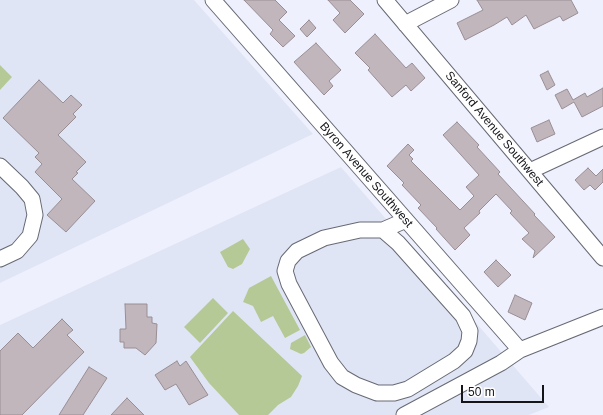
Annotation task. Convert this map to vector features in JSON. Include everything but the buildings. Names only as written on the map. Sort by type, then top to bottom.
[{"type":"street","name":"Byron Avenue Southwest","points":[[213,0],[520,350]]},
{"type":"street","name":"Sanford Avenue Southwest","points":[[385,0],[603,258]]},
{"type":"street","points":[[405,24],[451,0]]},
{"type":"street","points":[[530,171],[603,137]]},
{"type":"street","points":[[0,166],[32,199],[35,215],[30,236],[17,251],[0,259]]},
{"type":"street","points":[[383,230],[398,243],[463,316],[470,331],[469,341],[465,351],[454,361],[408,389],[394,393],[377,393],[356,385],[342,377],[332,363],[289,284],[285,271],[288,261],[296,251],[324,238],[360,230],[383,230],[406,220]]},
{"type":"street","points":[[404,415],[501,363],[520,350],[603,317]]},
{"type":"shaded area","points":[[0,0],[194,0],[313,134],[0,283]]},
{"type":"shaded area","points":[[341,167],[549,407],[529,415],[0,415],[0,325]]},
{"type":"green space","points":[[0,65],[12,77],[0,90]]},
{"type":"green space","points":[[243,239],[250,249],[242,264],[233,269],[228,267],[220,252]]},
{"type":"green space","points":[[271,276],[300,330],[285,338],[273,316],[261,322],[253,306],[243,302],[249,288]]},
{"type":"green space","points":[[213,298],[228,313],[200,343],[184,327]]},
{"type":"green space","points":[[233,311],[302,376],[291,397],[278,405],[268,415],[239,415],[209,383],[190,357]]},
{"type":"green space","points":[[305,335],[311,347],[301,354],[290,349],[291,343]]}]
